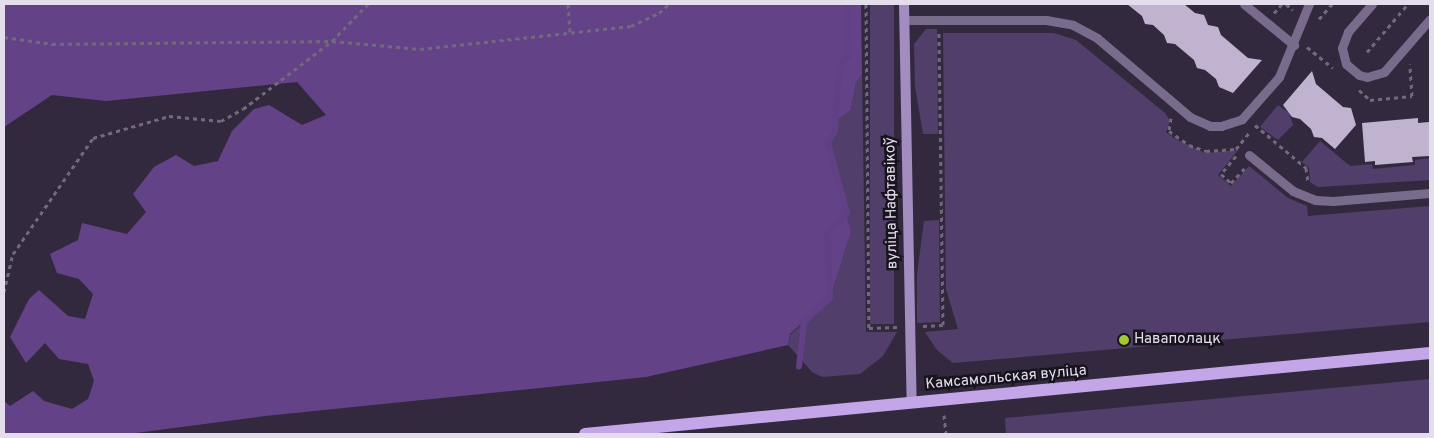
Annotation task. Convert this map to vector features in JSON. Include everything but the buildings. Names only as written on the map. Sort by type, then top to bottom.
[{"type":"main road","name":"Камсамольская вуліца","points":[[586,434],[1430,353]]},
{"type":"street","name":"вуліца Нафтавікоў","points":[[904,4],[912,403]]},
{"type":"lane","points":[[1244,4],[1294,45]]},
{"type":"lane","points":[[904,20],[1046,20],[1082,28],[1190,117],[1210,126],[1232,124],[1250,111],[1282,72],[1309,4]]},
{"type":"lane","points":[[1372,4],[1348,32],[1342,48],[1346,64],[1359,75],[1367,77],[1384,72],[1430,19]]},
{"type":"lane","points":[[1248,154],[1293,191],[1315,200],[1333,201],[1430,193]]},
{"type":"path","points":[[4,292],[13,254],[93,138],[169,116],[222,121],[243,109],[332,41],[368,4]]},
{"type":"path","points":[[568,4],[570,33]]},
{"type":"path","points":[[4,37],[52,44],[332,41],[420,49],[632,26],[659,13],[669,4]]},
{"type":"path","points":[[866,4],[869,328]]},
{"type":"path","points":[[1367,52],[1408,4]]},
{"type":"path","points":[[939,20],[943,325]]},
{"type":"path","points":[[939,31],[944,31]]},
{"type":"path","points":[[1370,100],[1412,96],[1409,68]]},
{"type":"path","points":[[1167,111],[1172,121],[1169,132],[1189,145],[1206,151],[1236,149]]},
{"type":"path","points":[[1255,125],[1306,168],[1306,179],[1314,188]]},
{"type":"path","points":[[1248,154],[1231,184],[1221,174],[1248,154]]},
{"type":"path","points":[[943,401],[946,434]]},
{"type":"shaded area","points":[[4,4],[861,4],[862,75],[856,83],[851,110],[836,121],[835,132],[828,143],[851,232],[830,298],[790,334],[788,345],[646,377],[265,416],[128,434],[4,434],[4,401],[10,406],[33,391],[44,401],[72,409],[88,399],[94,381],[88,364],[59,359],[45,343],[26,363],[10,337],[29,299],[39,290],[68,316],[85,319],[93,294],[79,279],[57,273],[50,254],[78,240],[82,223],[127,234],[146,212],[133,194],[154,167],[176,155],[194,166],[218,161],[232,131],[254,109],[269,105],[302,125],[326,115],[297,82],[106,101],[52,95],[4,127]]},
{"type":"shaded area","points":[[870,4],[894,4],[894,324],[870,324]]},
{"type":"shaded area","points":[[926,29],[937,29],[938,134],[923,134],[915,86],[914,44]]},
{"type":"shaded area","points":[[943,33],[1054,33],[1076,40],[1165,113],[1170,121],[1166,132],[1174,138],[1205,153],[1238,150],[1218,175],[1231,186],[1249,166],[1288,198],[1307,206],[1308,216],[1430,206],[1430,322],[953,363],[937,350],[925,332],[958,329],[946,289]]},
{"type":"shaded area","points":[[862,75],[866,332],[897,332],[883,356],[860,374],[822,377],[812,372],[788,345],[790,335],[830,298],[851,232],[828,143],[835,132],[836,121],[851,110],[856,83]]},
{"type":"shaded area","points":[[1278,105],[1289,113],[1293,125],[1278,140],[1260,127]]},
{"type":"shaded area","points":[[1320,141],[1350,166],[1372,164],[1373,169],[1415,165],[1415,160],[1430,158],[1430,180],[1318,187],[1310,182],[1309,168],[1302,162]]},
{"type":"shaded area","points":[[939,220],[940,322],[917,323],[917,274],[924,221]]},
{"type":"shaded area","points":[[1430,379],[1430,434],[1006,434],[1005,418]]},
{"type":"waterway","points":[[799,367],[804,322],[830,298],[827,233],[847,213],[828,143],[835,132],[839,69],[848,56],[847,4]]},
{"type":"place","name":"Наваполацк","points":[[1124,340]]}]
